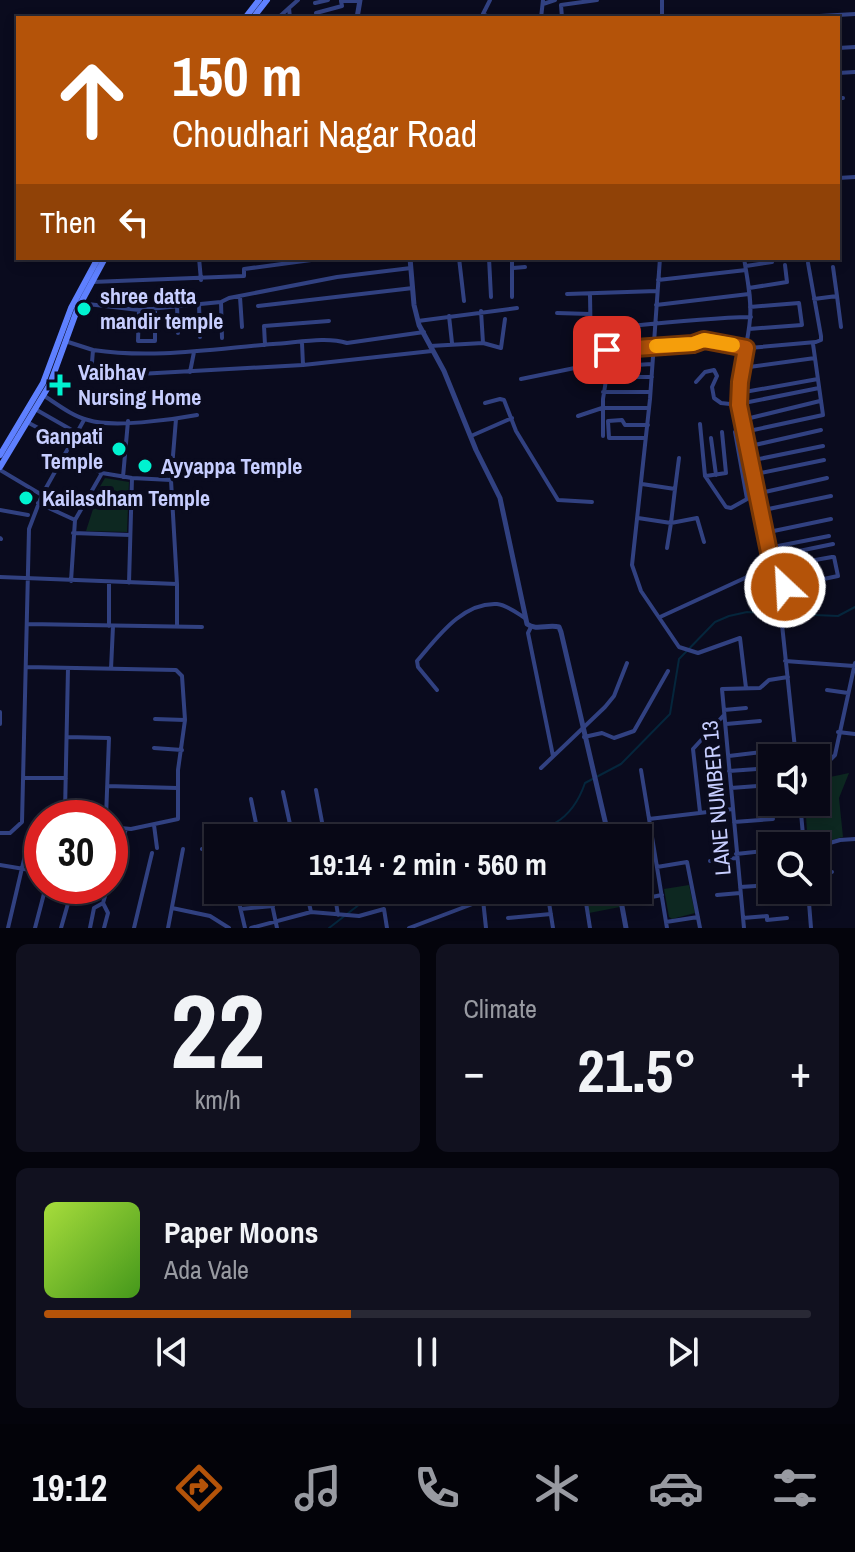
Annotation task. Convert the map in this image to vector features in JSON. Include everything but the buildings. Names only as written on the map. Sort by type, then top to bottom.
[{"type":"main road","points":[[259,4],[267,0]]},
{"type":"main road","points":[[0,469],[35,409],[69,320],[97,260]]},
{"type":"main road","points":[[89,281],[104,260]]},
{"type":"main road","points":[[0,455],[40,394]]},
{"type":"street","points":[[280,16],[298,0]]},
{"type":"street","points":[[315,3],[328,0]]},
{"type":"street","points":[[316,13],[342,6],[341,1],[360,0]]},
{"type":"street","points":[[487,16],[483,14],[490,0]]},
{"type":"street","points":[[543,2],[555,0]]},
{"type":"street","points":[[562,16],[561,5],[597,0]]},
{"type":"street","points":[[289,8],[290,16]]},
{"type":"street","points":[[820,16],[855,14]]},
{"type":"street","points":[[199,260],[201,280]]},
{"type":"street","points":[[89,281],[201,280],[244,276],[244,269],[311,260]]},
{"type":"street","points":[[410,260],[418,321],[500,498],[525,618],[531,627]]},
{"type":"street","points":[[459,260],[464,301]]},
{"type":"street","points":[[489,260],[491,297]]},
{"type":"street","points":[[512,260],[512,297]]},
{"type":"street","points":[[660,260],[648,425],[632,558],[634,576],[679,647],[698,653],[740,638],[746,688],[760,688],[769,680],[788,677]]},
{"type":"street","points":[[744,260],[751,317],[739,404],[746,447],[770,557],[785,587],[800,584],[797,563]]},
{"type":"street","points":[[658,280],[772,262]]},
{"type":"street","points":[[590,295],[591,353],[693,344],[704,340],[746,348],[813,343],[821,340],[808,263]]},
{"type":"street","points":[[656,305],[787,282],[785,265]]},
{"type":"street","points":[[513,268],[525,267]]},
{"type":"street","points":[[833,267],[841,327]]},
{"type":"street","points":[[78,303],[139,310],[221,302],[337,277],[411,268]]},
{"type":"street","points":[[258,306],[413,288]]},
{"type":"street","points":[[567,294],[657,291]]},
{"type":"street","points":[[240,296],[242,327]]},
{"type":"street","points":[[814,299],[837,296]]},
{"type":"street","points":[[221,302],[222,338]]},
{"type":"street","points":[[749,329],[802,325],[799,303],[750,307]]},
{"type":"street","points":[[199,304],[200,337]]},
{"type":"street","points":[[177,306],[178,333]]},
{"type":"street","points":[[139,310],[138,341],[155,341],[155,308]]},
{"type":"street","points":[[418,321],[517,308]]},
{"type":"street","points":[[481,311],[483,343]]},
{"type":"street","points":[[557,313],[590,314]]},
{"type":"street","points":[[449,316],[452,343]]},
{"type":"street","points":[[590,330],[655,326],[720,317],[751,317]]},
{"type":"street","points":[[93,350],[91,375],[103,376],[303,365],[452,343],[483,343],[501,348],[505,319]]},
{"type":"street","points":[[265,345],[264,326],[329,321]]},
{"type":"street","points":[[62,341],[93,350],[134,354],[339,340],[347,343],[424,332]]},
{"type":"street","points":[[302,342],[303,365]]},
{"type":"street","points":[[747,499],[739,469],[735,432],[823,415],[813,343]]},
{"type":"street","points":[[603,436],[603,392],[609,361],[607,350]]},
{"type":"street","points":[[190,372],[194,352]]},
{"type":"street","points":[[742,368],[815,358]]},
{"type":"street","points":[[521,379],[609,361]]},
{"type":"street","points":[[619,366],[652,364]]},
{"type":"street","points":[[696,382],[705,372],[714,370],[717,376],[712,387],[714,398],[721,403],[739,404],[819,388]]},
{"type":"street","points":[[606,377],[652,377]]},
{"type":"street","points":[[739,393],[818,379]]},
{"type":"street","points":[[603,392],[650,392]]},
{"type":"street","points":[[40,394],[84,420],[99,423],[197,415]]},
{"type":"street","points":[[485,403],[502,399],[521,440],[558,500],[592,502]]},
{"type":"street","points":[[742,420],[820,401]]},
{"type":"street","points":[[578,416],[602,408],[649,408]]},
{"type":"street","points":[[35,409],[77,433]]},
{"type":"street","points":[[471,436],[512,418]]},
{"type":"street","points":[[176,419],[171,480],[177,626]]},
{"type":"street","points":[[0,833],[10,833],[22,822],[29,529],[42,495],[84,420]]},
{"type":"street","points":[[123,477],[128,421]]},
{"type":"street","points":[[646,438],[609,438],[608,421],[648,425]]},
{"type":"street","points":[[27,422],[70,445]]},
{"type":"street","points":[[700,424],[705,476],[726,507],[731,508],[756,494],[827,478]]},
{"type":"street","points":[[746,447],[821,430]]},
{"type":"street","points":[[705,476],[726,473],[722,432]]},
{"type":"street","points":[[711,438],[716,475]]},
{"type":"street","points":[[749,461],[823,446]]},
{"type":"street","points":[[65,454],[102,473],[171,480]]},
{"type":"street","points":[[667,548],[679,458]]},
{"type":"street","points":[[751,475],[824,460]]},
{"type":"street","points":[[0,469],[42,495]]},
{"type":"street","points":[[71,581],[75,520],[102,473]]},
{"type":"street","points":[[129,583],[132,478]]},
{"type":"street","points":[[642,484],[675,489]]},
{"type":"street","points":[[759,511],[831,496]]},
{"type":"street","points":[[38,503],[75,520]]},
{"type":"street","points":[[0,510],[28,515]]},
{"type":"street","points":[[638,518],[671,523],[699,518],[704,542]]},
{"type":"street","points":[[764,533],[831,519]]},
{"type":"street","points":[[73,533],[130,535]]},
{"type":"street","points":[[768,548],[829,536]]},
{"type":"street","points":[[770,557],[833,544]]},
{"type":"street","points":[[660,617],[777,566],[834,557],[838,576],[809,582],[804,562]]},
{"type":"street","points":[[777,566],[795,744]]},
{"type":"street","points":[[0,577],[177,584]]},
{"type":"street","points":[[109,582],[111,669]]},
{"type":"street","points":[[437,690],[418,667],[417,661],[454,618],[498,604],[525,618]]},
{"type":"street","points":[[28,624],[202,627]]},
{"type":"street","points":[[531,627],[559,627],[561,632],[606,824]]},
{"type":"street","points":[[531,627],[528,633],[553,756]]},
{"type":"street","points":[[785,661],[854,667],[835,755],[830,759]]},
{"type":"street","points":[[541,768],[614,696],[627,663]]},
{"type":"street","points":[[26,667],[176,670],[180,673],[185,720],[178,819],[128,829]]},
{"type":"street","points":[[65,800],[68,668]]},
{"type":"street","points":[[584,737],[602,733],[614,738],[634,731],[668,671]]},
{"type":"street","name":"LANE NUMBER 13","points":[[744,928],[722,689],[746,688]]},
{"type":"street","points":[[827,690],[848,693]]},
{"type":"street","points":[[700,812],[693,749],[724,712],[746,708]]},
{"type":"street","points":[[0,712],[0,724]]},
{"type":"street","points":[[155,719],[185,720]]},
{"type":"street","points":[[726,724],[760,721]]},
{"type":"street","points":[[838,732],[855,734]]},
{"type":"street","points":[[67,737],[109,738],[107,800]]},
{"type":"street","points":[[154,748],[182,750]]},
{"type":"street","points":[[728,756],[758,752]]},
{"type":"street","points":[[729,771],[758,769]]},
{"type":"street","points":[[641,770],[667,925],[698,917]]},
{"type":"street","points":[[25,778],[66,778]]},
{"type":"street","points":[[107,786],[178,788]]},
{"type":"street","points":[[731,788],[758,786]]},
{"type":"street","points":[[316,790],[322,824]]},
{"type":"street","points":[[283,792],[290,824]]},
{"type":"street","points":[[251,799],[256,824]]},
{"type":"street","points":[[649,819],[733,809]]},
{"type":"street","points":[[734,822],[773,819]]},
{"type":"street","points":[[154,825],[157,848]]},
{"type":"street","points":[[830,843],[855,839]]},
{"type":"street","points":[[168,928],[183,849]]},
{"type":"street","points":[[710,861],[758,852]]},
{"type":"street","points":[[134,928],[152,853]]},
{"type":"street","points":[[657,867],[687,862],[700,928]]},
{"type":"street","points":[[8,928],[24,863]]},
{"type":"street","points":[[0,865],[23,868]]},
{"type":"street","points":[[717,895],[758,887]]},
{"type":"street","points":[[652,897],[662,895]]},
{"type":"street","points":[[35,928],[41,904]]},
{"type":"street","points":[[61,928],[68,904]]},
{"type":"street","points":[[90,928],[94,908],[101,904]]},
{"type":"street","points":[[104,904],[108,913],[104,928]]},
{"type":"street","points":[[240,904],[248,928],[276,925],[311,912],[359,916],[384,909],[387,928]]},
{"type":"street","points":[[309,904],[311,912]]},
{"type":"street","points":[[336,904],[338,915]]},
{"type":"street","points":[[409,928],[472,904]]},
{"type":"street","points":[[483,904],[486,928]]},
{"type":"street","points":[[549,904],[553,928]]},
{"type":"street","points":[[586,904],[590,928]]},
{"type":"street","points":[[621,904],[626,928]]},
{"type":"street","points":[[809,904],[811,928]]},
{"type":"street","points":[[241,909],[273,906],[276,925]]},
{"type":"street","points":[[172,908],[210,916],[229,928]]},
{"type":"street","points":[[508,918],[551,914]]},
{"type":"street","points":[[743,918],[787,918]]},
{"type":"street","points":[[217,928],[218,920]]},
{"type":"green space","points":[[105,478],[129,482],[127,532],[86,531],[93,509],[89,505]]},
{"type":"green space","points":[[849,773],[839,798],[843,837],[830,841],[830,832],[807,832],[806,816],[830,816],[830,777]]},
{"type":"green space","points":[[689,885],[695,913],[672,919],[664,889]]},
{"type":"green space","points":[[587,904],[619,904],[620,907],[589,913]]},
{"type":"waterway","points":[[553,824],[572,808],[585,783],[621,764],[670,714],[679,659],[715,622],[747,612],[838,616],[855,607]]},
{"type":"waterway","points":[[329,928],[360,904]]},
{"type":"slow traffic","points":[[656,346],[693,344],[701,340],[733,345]]},
{"type":"place","name":"shree datta mandir temple","points":[[84,309]]},
{"type":"place","name":"Vaibhav Nursing Home","points":[[60,385]]},
{"type":"place","name":"Ganpati Temple","points":[[119,449]]},
{"type":"place","name":"Ayyappa Temple","points":[[145,466]]},
{"type":"place","name":"Kailasdham Temple","points":[[26,498]]},
{"type":"route","points":[[607,350],[693,344],[701,340],[746,348],[739,405],[770,557],[778,566],[782,586],[785,587]]}]
